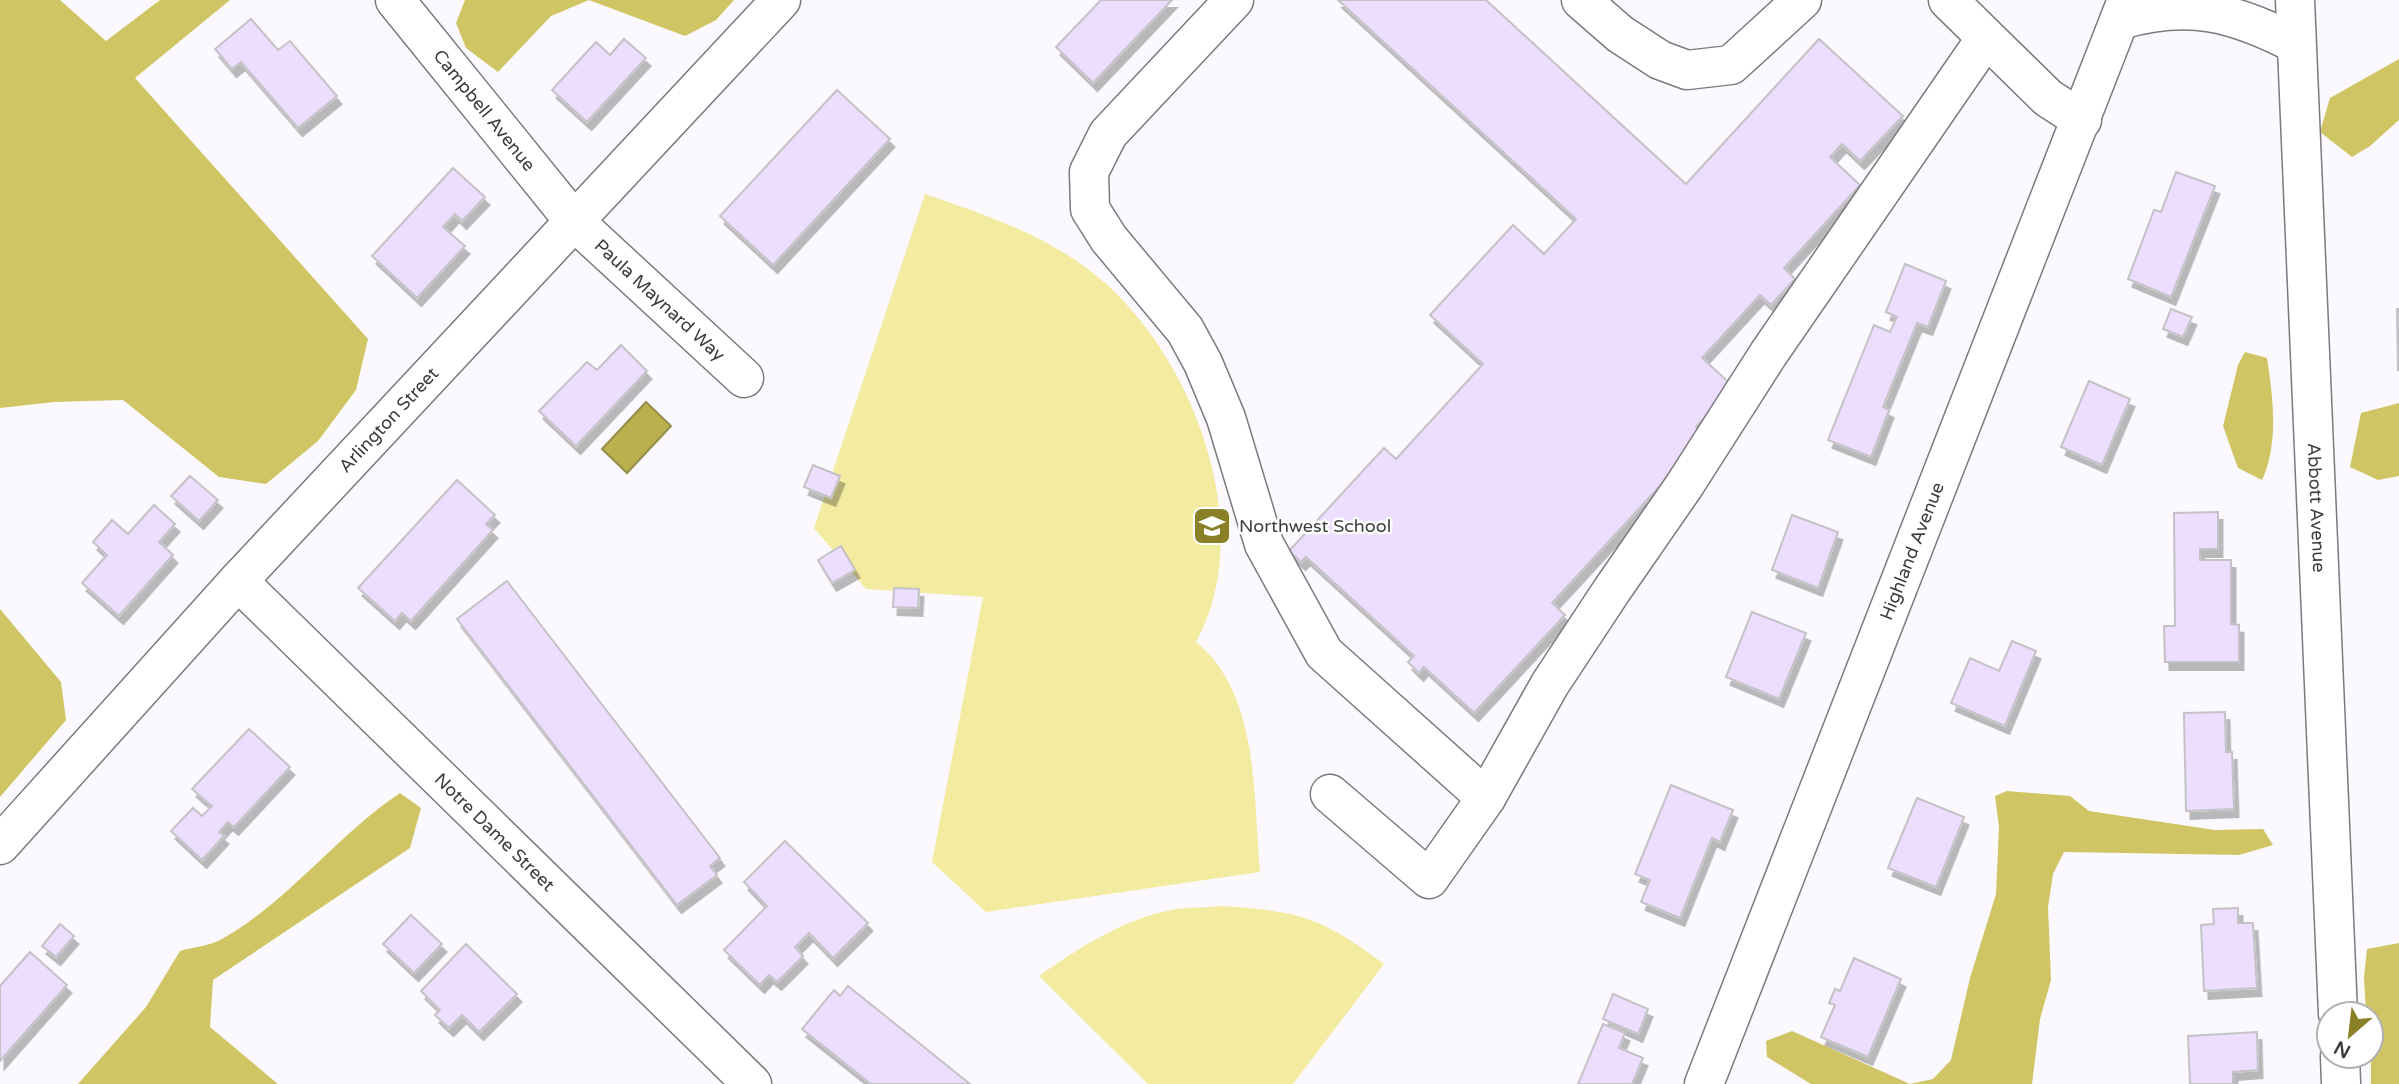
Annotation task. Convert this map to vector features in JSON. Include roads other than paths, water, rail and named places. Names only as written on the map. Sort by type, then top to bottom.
[{"type":"street","name":"Campbell Avenue","points":[[394,0],[574,221]]},
{"type":"street","name":"Arlington Street","points":[[0,845],[238,581],[781,0]]},
{"type":"street","points":[[1234,0],[1108,134],[1089,172],[1090,209],[1109,239],[1185,330],[1203,363],[1226,418],[1264,544],[1324,653],[1486,798]]},
{"type":"street","points":[[1581,0],[1620,34],[1660,60],[1687,71],[1731,65],[1783,6]]},
{"type":"street","points":[[1948,0],[2048,99],[2082,120]]},
{"type":"street","name":"Abbott Avenue","points":[[2295,0],[2337,1000]]},
{"type":"street","name":"Highland Avenue","points":[[1704,1084],[2124,10],[2137,12],[2198,4],[2242,16],[2296,44]]},
{"type":"street","points":[[1330,794],[1429,879],[1486,798],[1550,684],[1605,600],[1684,486],[1769,353],[1986,38]]},
{"type":"street","name":"Paula Maynard Way","points":[[574,221],[744,378]]},
{"type":"street","name":"Notre Dame Street","points":[[238,581],[752,1084]]},
{"type":"place","name":"Northwest School","points":[[1212,526]]}]
